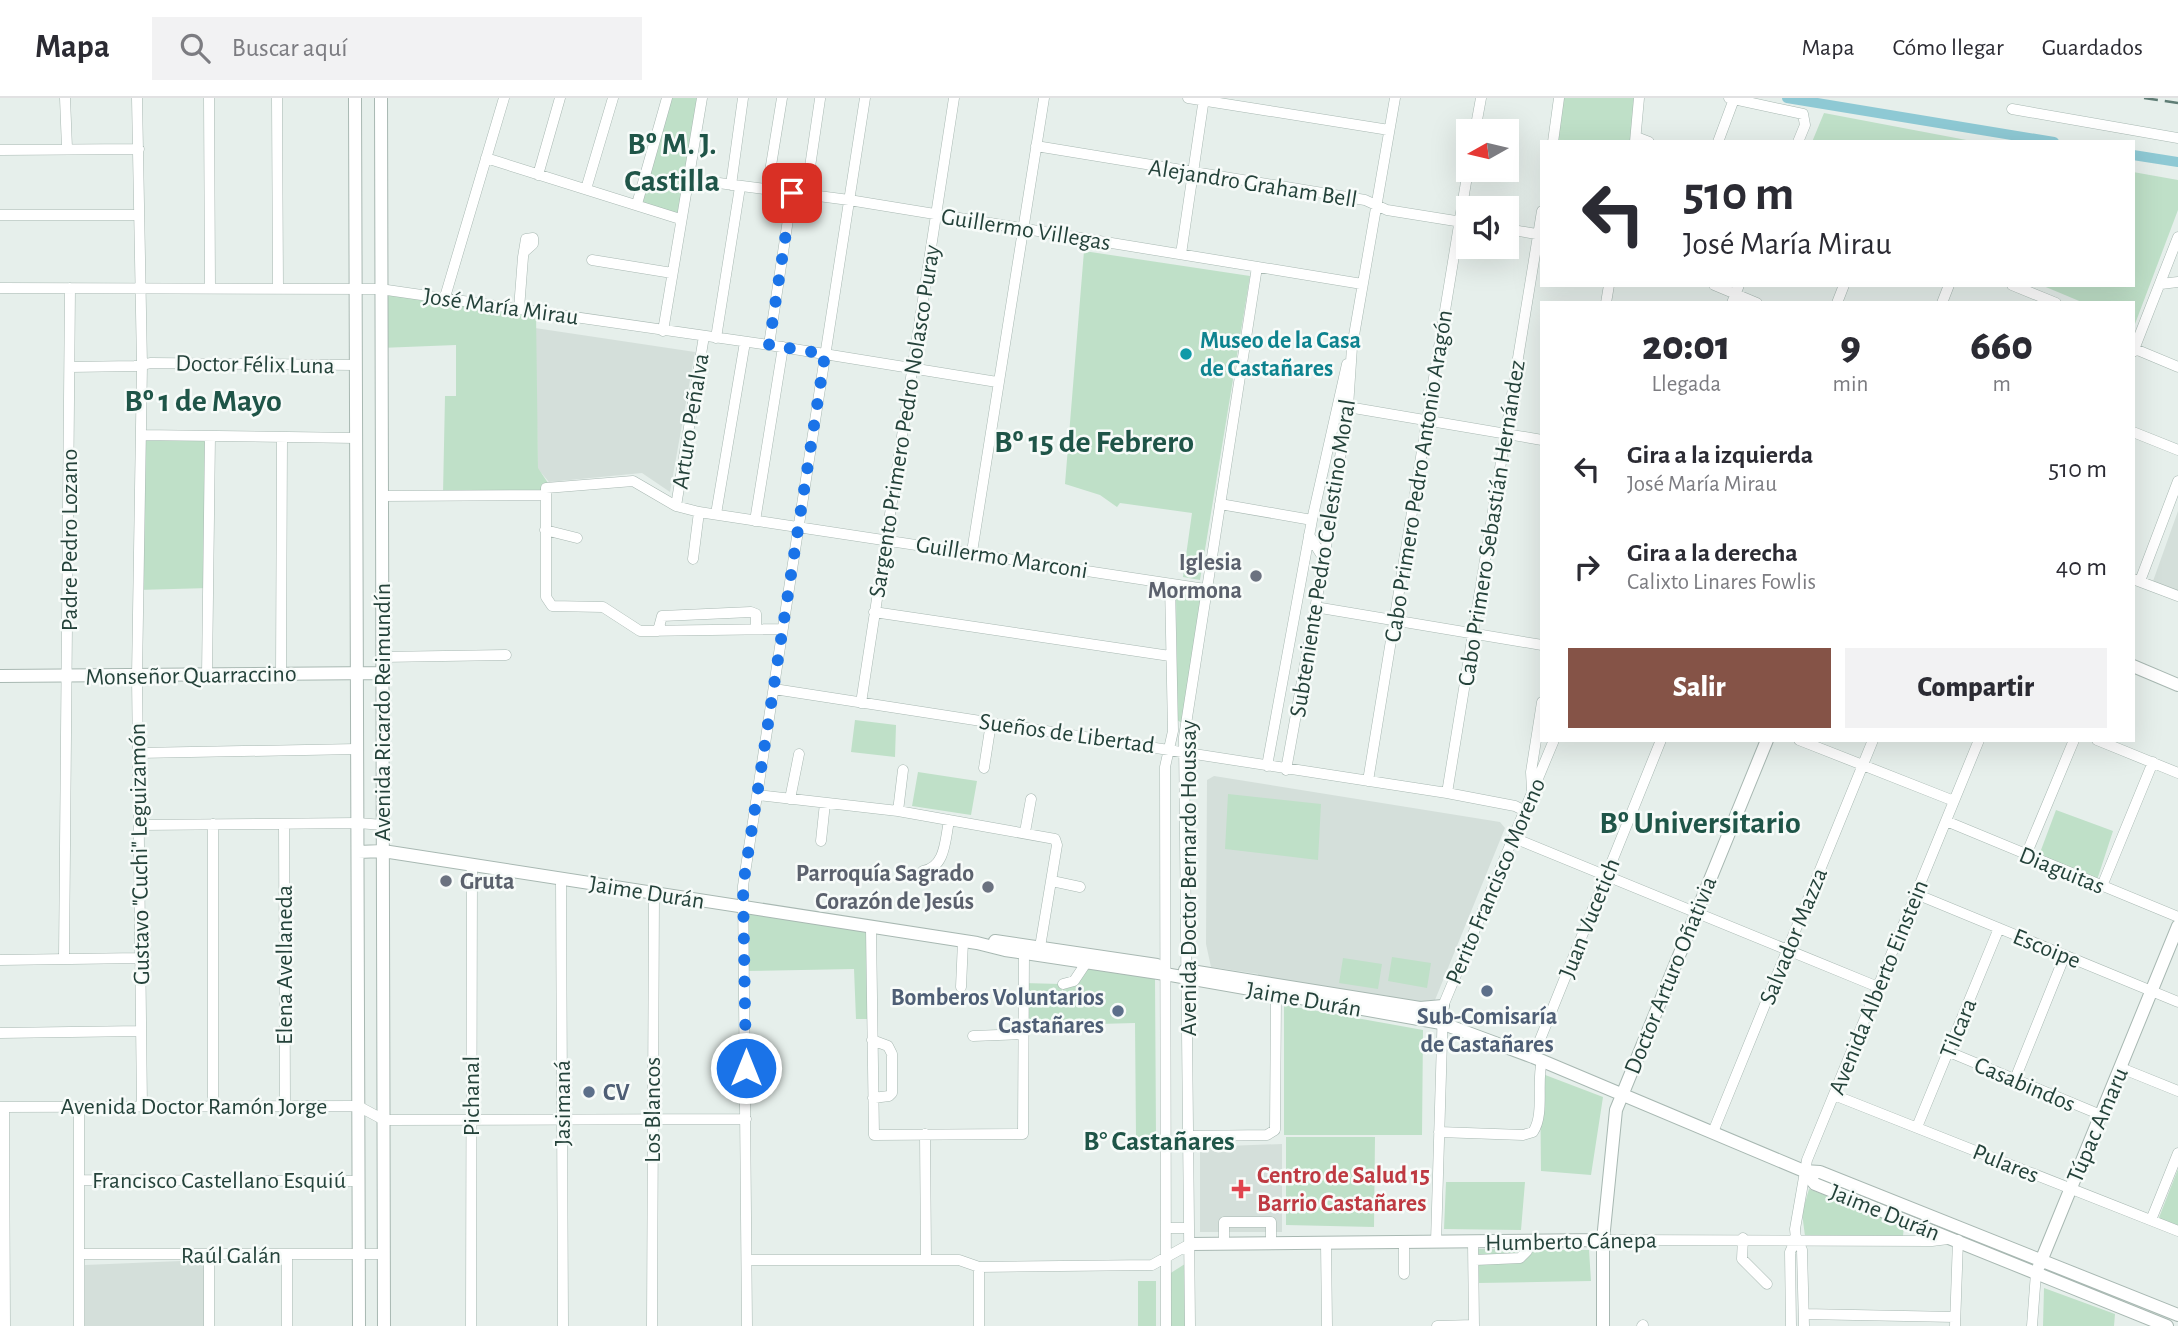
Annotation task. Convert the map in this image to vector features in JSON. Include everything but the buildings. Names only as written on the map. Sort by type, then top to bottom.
[{"type":"street","points":[[65,98],[66,148]]},
{"type":"street","name":"Gustavo \"Cuchi\" Leguizamón","points":[[137,98],[142,365],[137,676],[142,1107]]},
{"type":"street","points":[[209,98],[210,288]]},
{"type":"street","points":[[277,98],[278,289]]},
{"type":"street","name":"Avenida Ricardo Reimundín","points":[[355,98],[359,1326]]},
{"type":"street","name":"Avenida Ricardo Reimundín","points":[[381,98],[384,1326]]},
{"type":"street","points":[[445,297],[504,98]]},
{"type":"street","points":[[538,175],[560,98]]},
{"type":"street","points":[[586,189],[613,98]]},
{"type":"street","points":[[636,204],[667,98]]},
{"type":"street","points":[[663,331],[702,98]]},
{"type":"street","name":"Arturo Peñalva","points":[[716,338],[736,186],[743,98]]},
{"type":"street","points":[[767,190],[782,98]]},
{"type":"street","points":[[747,1326],[743,886],[865,98]]},
{"type":"street","name":"Sargento Primero Pedro Nolasco Puray","points":[[861,703],[954,98]]},
{"type":"street","points":[[972,552],[1044,98]]},
{"type":"street","points":[[1188,98],[1389,130]]},
{"type":"street","name":"Subteniente Pedro Celestino Moral","points":[[1286,769],[1324,559],[1348,407],[1352,347],[1395,98]]},
{"type":"street","points":[[1477,119],[1481,98]]},
{"type":"street","points":[[1553,140],[1559,98]]},
{"type":"street","points":[[1636,139],[1639,98]]},
{"type":"street","points":[[1728,98],[1803,114],[1805,119],[1799,140]]},
{"type":"street","points":[[806,194],[820,99]]},
{"type":"street","points":[[1181,254],[1204,99]]},
{"type":"street","points":[[1719,140],[1734,99]]},
{"type":"street","points":[[2012,109],[2178,138]]},
{"type":"street","name":"Alejandro Graham Bell","points":[[1037,146],[1365,200],[1377,205],[1456,220]]},
{"type":"street","points":[[0,150],[139,149]]},
{"type":"street","points":[[486,158],[680,219]]},
{"type":"street","name":"Guillermo Villegas","points":[[688,179],[849,200],[1362,284]]},
{"type":"street","points":[[769,345],[792,193]]},
{"type":"street","points":[[0,215],[138,215]]},
{"type":"street","points":[[1519,231],[1540,235]]},
{"type":"street","name":"Cabo Primero Sebastián Hernández","points":[[1447,793],[1540,235]]},
{"type":"street","points":[[2136,336],[2161,284],[2178,237]]},
{"type":"street","points":[[519,309],[524,252]]},
{"type":"street","name":"Cabo Primero Pedro Antonio Aragón","points":[[1368,781],[1427,421],[1457,259]]},
{"type":"street","points":[[592,260],[672,272]]},
{"type":"street","name":"Avenida Doctor Bernardo Houssay","points":[[1190,1326],[1184,737],[1257,267]]},
{"type":"street","points":[[2161,284],[2178,282]]},
{"type":"street","points":[[1719,287],[1752,301]]},
{"type":"street","points":[[2017,287],[2050,301]]},
{"type":"street","name":"José María Mirau","points":[[0,288],[380,289],[783,347],[997,382]]},
{"type":"street","name":"Padre Pedro Lozano","points":[[64,959],[70,288]]},
{"type":"street","name":"Arturo Peñalva","points":[[676,506],[704,336]]},
{"type":"street","points":[[716,514],[745,342]]},
{"type":"street","points":[[755,521],[783,347]]},
{"type":"street","points":[[1267,766],[1335,405],[1352,347]]},
{"type":"street","points":[[2135,351],[2178,367]]},
{"type":"street","name":"Doctor Félix Luna","points":[[70,367],[356,365]]},
{"type":"street","points":[[1335,405],[1540,440]]},
{"type":"street","points":[[2135,433],[2178,450]]},
{"type":"street","points":[[141,435],[356,438]]},
{"type":"street","points":[[207,675],[211,436]]},
{"type":"street","points":[[281,674],[282,437]]},
{"type":"street","name":"Guillermo Marconi","points":[[545,495],[546,488],[550,485],[633,481],[676,506],[699,512],[887,538],[1205,589]]},
{"type":"street","points":[[2178,481],[2137,580],[2178,596]]},
{"type":"street","points":[[381,496],[545,495],[546,597],[552,606],[603,607],[635,629],[782,629]]},
{"type":"street","points":[[1220,504],[1312,520]]},
{"type":"street","points":[[693,559],[699,512]]},
{"type":"street","points":[[545,530],[577,538]]},
{"type":"street","points":[[1309,535],[1324,559]]},
{"type":"street","name":"Avenida Doctor Bernardo Houssay","points":[[1166,1326],[1165,767],[1173,731],[1170,584]]},
{"type":"street","points":[[1315,607],[1540,645]]},
{"type":"street","points":[[658,631],[662,616],[751,612],[756,614],[756,629]]},
{"type":"street","points":[[874,612],[1170,656]]},
{"type":"street","points":[[1288,655],[1308,650]]},
{"type":"street","points":[[382,657],[506,654]]},
{"type":"street","points":[[2135,667],[2178,685]]},
{"type":"street","name":"Monseñor Quarraccino","points":[[0,676],[382,673]]},
{"type":"street","name":"Sueños de Libertad","points":[[774,689],[1447,793],[1515,806],[1525,811]]},
{"type":"street","points":[[1532,794],[1531,772],[1540,715]]},
{"type":"street","points":[[984,768],[991,723]]},
{"type":"street","name":"Perito Francisco Moreno","points":[[1436,1242],[1443,1006],[1553,742]]},
{"type":"street","name":"Juan Vucetich","points":[[1439,1132],[1523,1135],[1533,1132],[1538,1122],[1537,1059],[1606,874],[1660,742]]},
{"type":"street","name":"Doctor Arturo Oñativia","points":[[1603,1326],[1602,1240],[1614,1119],[1621,1094],[1766,742]]},
{"type":"street","points":[[1804,742],[1954,802]]},
{"type":"street","name":"Salvador Mazza","points":[[1713,1132],[1872,742]]},
{"type":"street","name":"Avenida Alberto Einstein","points":[[1791,1326],[1790,1252],[1796,1239],[1804,1171],[1978,742]]},
{"type":"street","points":[[2026,855],[2073,742]]},
{"type":"street","points":[[2102,742],[2178,772]]},
{"type":"street","points":[[138,753],[357,749]]},
{"type":"street","points":[[790,799],[799,754]]},
{"type":"street","points":[[2102,886],[2153,762]]},
{"type":"street","points":[[898,811],[903,770]]},
{"type":"street","points":[[758,795],[898,811],[1055,839],[1057,845],[1052,881],[1039,951]]},
{"type":"street","points":[[1025,832],[1031,799]]},
{"type":"street","points":[[821,841],[825,803]]},
{"type":"street","points":[[923,871],[937,866],[941,859],[949,821]]},
{"type":"street","name":"Diaguitas","points":[[1946,821],[2178,917]]},
{"type":"street","points":[[213,1107],[214,824]]},
{"type":"street","name":"Elena Avellaneda","points":[[284,824],[285,1107]]},
{"type":"street","points":[[139,825],[383,825]]},
{"type":"street","points":[[1514,838],[1878,987]]},
{"type":"street","name":"Jaime Durán","points":[[358,852],[383,851],[871,929],[977,943],[1024,953],[1039,951],[1420,1008],[1443,1006]]},
{"type":"street","name":"Pichanal","points":[[471,1326],[472,866]]},
{"type":"street","name":"Jasimaná","points":[[561,879],[563,1326]]},
{"type":"street","points":[[1052,881],[1080,887]]},
{"type":"street","name":"Los Blancos","points":[[652,1326],[654,893]]},
{"type":"street","name":"Escoipe","points":[[1916,894],[2178,1002]]},
{"type":"street","name":"Túpac Amaru","points":[[2032,1326],[2038,1267],[2178,926]]},
{"type":"street","name":"Tilcara","points":[[1917,1127],[1999,928]]},
{"type":"street","points":[[871,929],[874,1135],[1023,1134],[1024,953]]},
{"type":"street","points":[[961,987],[963,941]]},
{"type":"street","name":"Jaime Durán","points":[[977,943],[997,941],[1086,963],[1165,971]]},
{"type":"street","points":[[2015,1079],[2065,955]]},
{"type":"street","points":[[0,960],[140,958]]},
{"type":"street","points":[[1063,984],[1074,981],[1086,963]]},
{"type":"street","name":"Jaime Durán","points":[[1186,974],[1276,994],[1441,1023],[1537,1059],[1804,1171],[1819,1172],[2168,1326]]},
{"type":"street","points":[[1189,1136],[1266,1135],[1275,1130],[1276,994]]},
{"type":"street","points":[[0,1033],[141,1031]]},
{"type":"street","points":[[973,1035],[1023,1034]]},
{"type":"street","points":[[872,1041],[888,1046],[892,1054],[892,1093],[890,1096],[873,1098]]},
{"type":"street","name":"Casabindos","points":[[1949,1052],[2101,1115]]},
{"type":"street","points":[[2121,1068],[2178,1091]]},
{"type":"street","name":"Pulares","points":[[1834,1095],[2178,1231]]},
{"type":"street","name":"Avenida Doctor Ramón Jorge","points":[[2,1107],[358,1106],[384,1120]]},
{"type":"street","points":[[2,1107],[5,1326]]},
{"type":"street","points":[[79,1107],[79,1326]]},
{"type":"street","points":[[384,1120],[746,1119]]},
{"type":"street","points":[[925,1134],[926,1260]]},
{"type":"street","points":[[2151,1220],[2178,1153]]},
{"type":"street","name":"Jaime Durán","points":[[1804,1171],[1815,1184],[1955,1239],[2038,1267]]},
{"type":"street","name":"Francisco Castellano Esquiú","points":[[79,1180],[358,1181]]},
{"type":"street","points":[[1224,1242],[1224,1222],[1271,1222],[1271,1242]]},
{"type":"street","points":[[1167,1228],[1189,1228]]},
{"type":"street","points":[[1743,1238],[1742,1259],[1767,1284]]},
{"type":"street","name":"Humberto Cánepa","points":[[1190,1244],[1743,1238],[1932,1241],[1955,1239]]},
{"type":"street","name":"Avenida Alberto Einstein","points":[[1796,1239],[1802,1250],[1804,1326]]},
{"type":"street","points":[[1804,1314],[1955,1322],[1955,1239]]},
{"type":"street","points":[[1475,1260],[1520,1258],[1527,1251],[1528,1241]]},
{"type":"street","points":[[1437,1326],[1474,1326],[1473,1242]]},
{"type":"street","points":[[1326,1243],[1326,1326]]},
{"type":"street","points":[[1404,1274],[1405,1243]]},
{"type":"street","points":[[747,1260],[959,1260],[979,1267],[1153,1265],[1190,1244]]},
{"type":"street","name":"Raúl Galán","points":[[79,1254],[384,1254]]},
{"type":"street","points":[[209,1255],[209,1326]]},
{"type":"street","points":[[287,1255],[287,1326]]},
{"type":"street","points":[[979,1267],[979,1326]]},
{"type":"street","points":[[2038,1267],[2178,1315]]},
{"type":"shaded area","points":[[535,328],[695,352],[670,492],[642,473],[549,482],[538,469]]},
{"type":"shaded area","points":[[2178,511],[2178,593],[2152,584]]},
{"type":"shaded area","points":[[1214,776],[1500,822],[1505,828],[1435,1000],[1428,1005],[1258,978],[1258,974],[1211,967],[1206,944],[1207,780]]},
{"type":"shaded area","name":"Centro de Salud 15 Barrio Castañares","points":[[1282,1144],[1282,1232],[1200,1232],[1200,1147]]},
{"type":"shaded area","points":[[205,1260],[205,1326],[85,1326],[85,1265]]},
{"type":"green space","points":[[667,98],[702,98],[680,219],[637,204]]},
{"type":"green space","points":[[1559,98],[1638,98],[1634,140],[1553,140]]},
{"type":"green space","points":[[1824,113],[1966,140],[1813,140]]},
{"type":"green space","points":[[2135,172],[2178,180],[2178,210],[2135,324],[2135,301],[2079,301],[2046,287],[2135,287]]},
{"type":"green space","points":[[1084,251],[1250,276],[1200,580],[1183,577],[1192,513],[1120,503],[1117,507],[1100,495],[1065,484]]},
{"type":"green space","points":[[380,289],[536,311],[538,468],[548,483],[545,495],[443,494],[445,396],[456,396],[456,345],[380,348]]},
{"type":"green space","points":[[141,435],[210,436],[209,588],[138,590]]},
{"type":"green space","points":[[1176,593],[1201,597],[1182,723],[1177,720]]},
{"type":"green space","points":[[855,720],[896,725],[895,757],[851,752]]},
{"type":"green space","points":[[918,772],[977,781],[971,815],[912,806]]},
{"type":"green space","points":[[1228,794],[1321,804],[1318,860],[1225,849]]},
{"type":"green space","points":[[2056,810],[2113,831],[2097,880],[2038,858]]},
{"type":"green space","points":[[744,908],[868,928],[872,1019],[856,1019],[854,969],[745,971]]},
{"type":"green space","points":[[1392,957],[1431,963],[1427,988],[1388,981]]},
{"type":"green space","points":[[1343,958],[1382,964],[1378,989],[1339,983]]},
{"type":"green space","points":[[1086,963],[1155,977],[1156,1137],[1136,1137],[1135,1023],[1025,1026],[1023,983],[1061,984],[1063,997],[1063,984]]},
{"type":"green space","points":[[1284,1005],[1423,1030],[1422,1135],[1284,1135]]},
{"type":"green space","points":[[1540,1073],[1603,1097],[1591,1175],[1541,1171]]},
{"type":"green space","points":[[1286,1137],[1375,1137],[1374,1227],[1286,1225]]},
{"type":"green space","points":[[2178,1169],[2178,1227],[2158,1220]]},
{"type":"green space","points":[[1446,1182],[1525,1182],[1521,1230],[1444,1229]]},
{"type":"green space","points":[[1809,1189],[1904,1226],[1903,1236],[1805,1236],[1802,1213]]},
{"type":"green space","points":[[1478,1249],[1589,1250],[1591,1281],[1478,1283]]},
{"type":"green space","points":[[1188,1262],[1188,1326],[1167,1326],[1166,1276]]},
{"type":"green space","points":[[1138,1281],[1156,1281],[1156,1326],[1138,1326]]},
{"type":"green space","points":[[2044,1288],[2115,1314],[2114,1326],[2043,1326]]},
{"type":"waterway","points":[[1787,98],[2042,140]]},
{"type":"waterway","points":[[2135,155],[2178,162]]},
{"type":"railway","points":[[2144,98],[2178,103]]},
{"type":"place","name":"Museo de la Casa de Castañares","points":[[1186,354]]},
{"type":"place","name":"Iglesia Mormona","points":[[1256,576]]},
{"type":"place","name":"Gruta","points":[[446,881]]},
{"type":"place","name":"Parroquía Sagrado Corazón de Jesús","points":[[988,887]]},
{"type":"place","name":"Sub-Comisaría de Castañares","points":[[1487,991]]},
{"type":"place","name":"Bomberos Voluntarios Castañares","points":[[1118,1011]]},
{"type":"place","name":"CV","points":[[589,1092]]},
{"type":"place","name":"Centro de Salud 15 Barrio Castañares","points":[[1241,1189]]},
{"type":"district","name":"Bº M. J. Castilla","points":[[672,162]]},
{"type":"district","name":"Bº 1 de Mayo","points":[[203,400]]},
{"type":"district","name":"Bº 15 de Febrero","points":[[1094,441]]},
{"type":"district","name":"Bº Universitario","points":[[1700,822]]},
{"type":"district","name":"B° Castañares","points":[[1159,1140]]},
{"type":"route","points":[[746,1068],[743,886],[825,354],[769,345],[792,193]]}]
